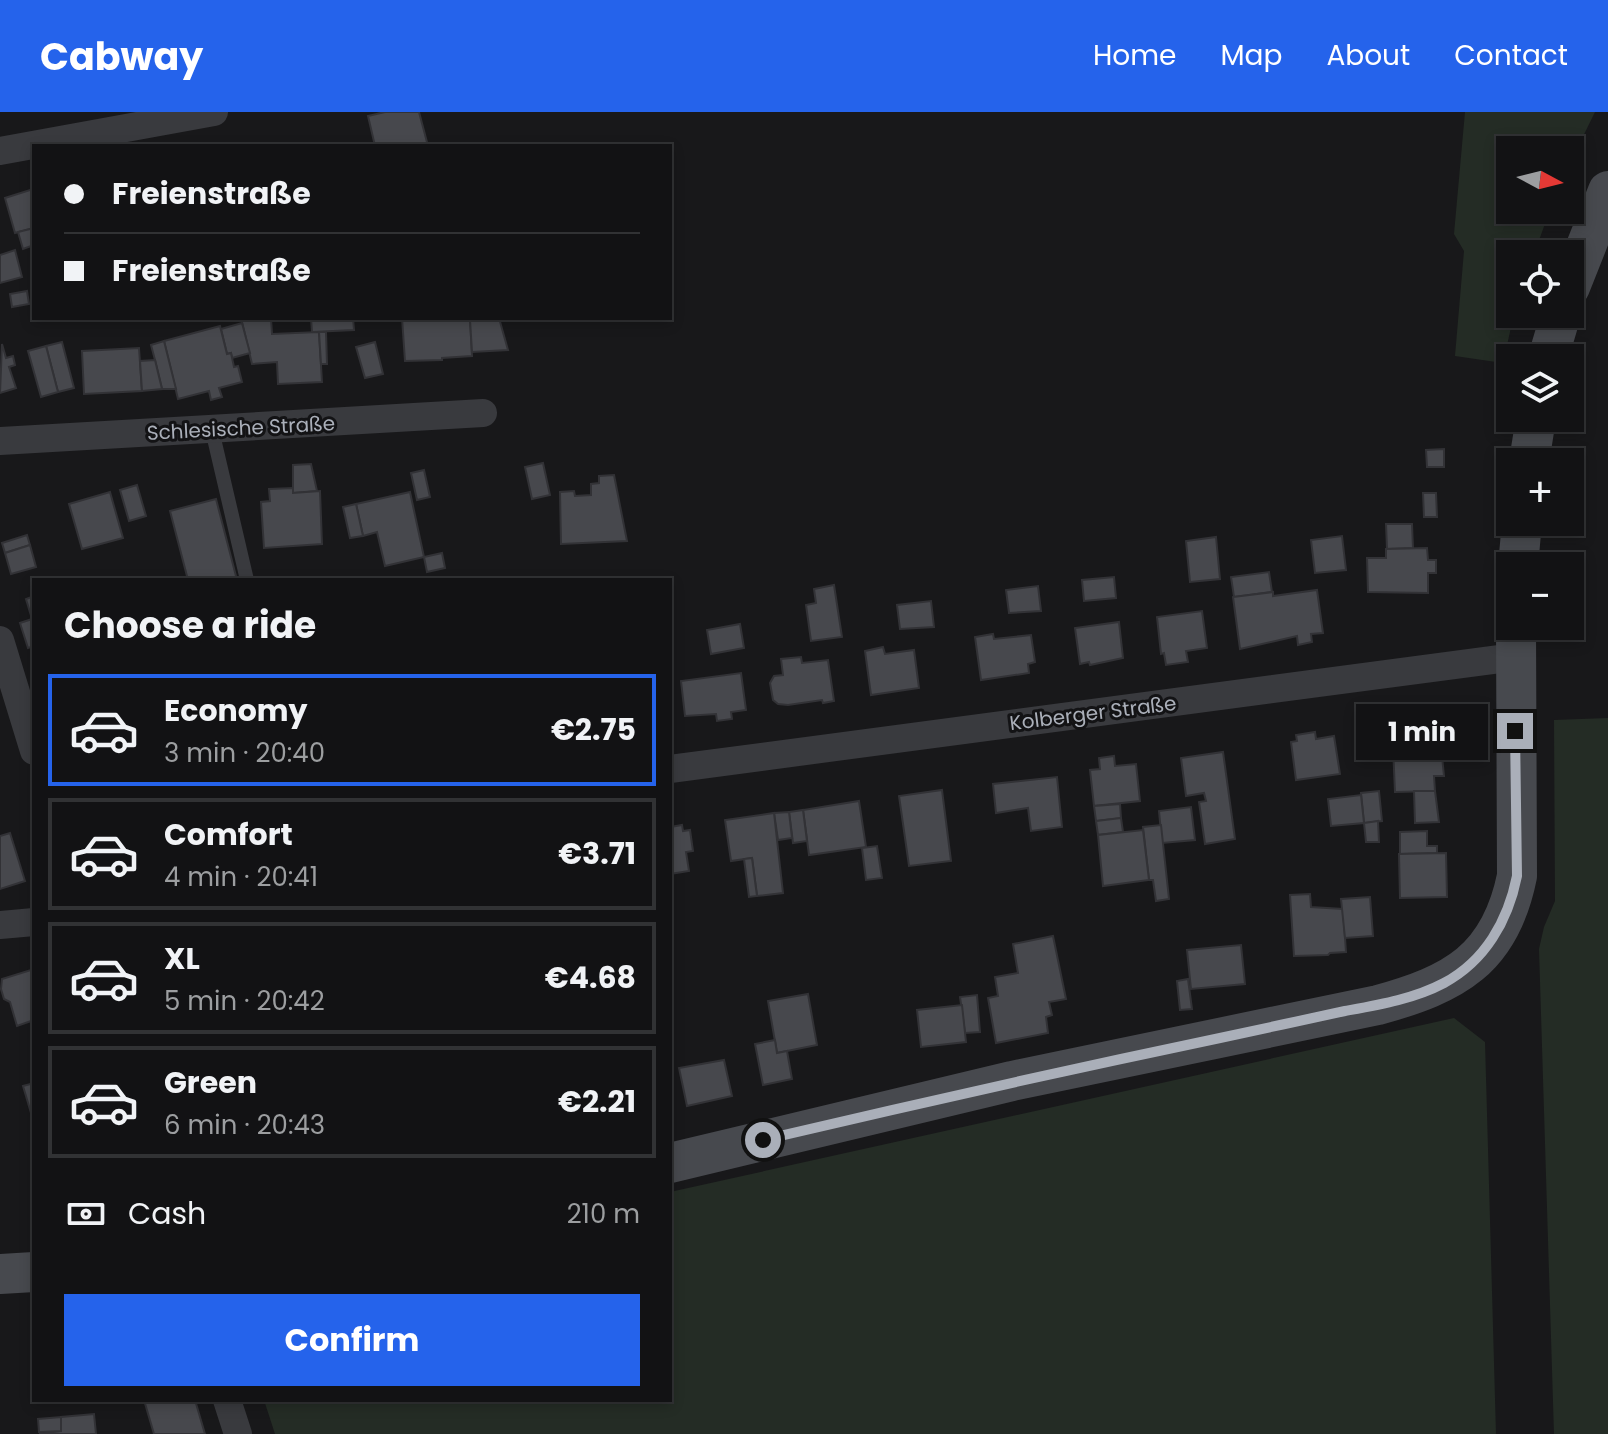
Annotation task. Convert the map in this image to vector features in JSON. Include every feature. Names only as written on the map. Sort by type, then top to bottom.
[{"type":"street","points":[[38,144],[214,112]]},
{"type":"street","points":[[0,151],[32,145]]},
{"type":"street","points":[[1584,252],[1608,191]]},
{"type":"street","name":"Schlesische Straße","points":[[0,441],[483,413]]},
{"type":"street","points":[[0,640],[32,744]]},
{"type":"street","points":[[672,1163],[1012,1081],[1378,1005],[1443,984],[1479,956],[1495,935],[1512,898],[1517,876],[1516,641]]},
{"type":"street","name":"Kolberger Straße","points":[[672,769],[1516,641]]},
{"type":"street","points":[[0,925],[32,922]]},
{"type":"street","points":[[0,1274],[32,1272]]},
{"type":"street","points":[[228,1402],[238,1434]]},
{"type":"lane","points":[[212,430],[247,578]]},
{"type":"shaded area","points":[[1465,112],[1595,112],[1583,136],[1496,136],[1496,224],[1545,224],[1539,240],[1496,240],[1496,328],[1511,328],[1507,344],[1496,344],[1496,362],[1455,356],[1464,251],[1454,234]]},
{"type":"shaded area","points":[[1608,718],[1608,1434],[1554,1434],[1539,949],[1555,901],[1554,720]]},
{"type":"shaded area","points":[[1454,1018],[1485,1042],[1496,1434],[275,1434],[265,1402],[672,1402],[672,1192]]},
{"type":"building","points":[[385,112],[419,112],[427,144],[375,144],[368,116]]},
{"type":"building","points":[[32,189],[32,229],[15,233],[5,198]]},
{"type":"building","points":[[32,228],[32,246],[23,249],[18,232]]},
{"type":"building","points":[[15,250],[22,277],[0,283],[0,255]]},
{"type":"building","points":[[27,291],[29,304],[12,307],[10,294]]},
{"type":"building","points":[[241,320],[271,320],[272,334],[319,332],[322,382],[278,384],[277,362],[252,364]]},
{"type":"building","points":[[311,320],[353,320],[354,330],[312,332]]},
{"type":"building","points":[[402,320],[470,320],[472,356],[405,361]]},
{"type":"building","points":[[470,320],[500,320],[508,350],[472,352]]},
{"type":"building","points":[[242,323],[250,353],[232,358],[231,353],[227,354],[221,329]]},
{"type":"building","points":[[220,326],[227,354],[231,353],[234,367],[238,366],[242,382],[219,388],[222,397],[211,400],[209,391],[178,399],[164,341]]},
{"type":"building","points":[[319,332],[326,332],[327,364],[321,364]]},
{"type":"building","points":[[164,341],[176,389],[162,389],[151,345]]},
{"type":"building","points":[[62,342],[74,388],[58,392],[46,346]]},
{"type":"building","points":[[375,342],[383,374],[365,378],[356,347]]},
{"type":"building","points":[[2,344],[6,358],[13,356],[15,365],[9,367],[16,388],[0,393]]},
{"type":"building","points":[[46,346],[58,392],[41,397],[28,351]]},
{"type":"building","points":[[139,348],[142,391],[84,394],[82,351]]},
{"type":"building","points":[[155,360],[162,389],[142,391],[140,361]]},
{"type":"building","points":[[1444,449],[1444,467],[1427,467],[1426,450]]},
{"type":"building","points":[[543,463],[550,495],[532,499],[525,467]]},
{"type":"building","points":[[311,464],[317,491],[293,493],[293,465]]},
{"type":"building","points":[[424,470],[430,497],[417,500],[411,473]]},
{"type":"building","points":[[614,475],[627,541],[561,544],[560,492],[574,491],[575,496],[591,495],[591,484],[599,483],[599,476]]},
{"type":"building","points":[[137,485],[146,516],[129,521],[120,490]]},
{"type":"building","points":[[293,488],[293,493],[320,491],[322,544],[264,548],[261,502],[270,501],[269,489]]},
{"type":"building","points":[[110,492],[123,538],[82,549],[69,504]]},
{"type":"building","points":[[410,492],[424,557],[385,566],[377,532],[363,536],[356,504]]},
{"type":"building","points":[[1423,493],[1436,493],[1437,517],[1424,517]]},
{"type":"building","points":[[216,499],[236,578],[187,578],[170,511]]},
{"type":"building","points":[[356,504],[363,536],[350,538],[343,507]]},
{"type":"building","points":[[1386,524],[1412,524],[1413,548],[1387,549]]},
{"type":"building","points":[[27,535],[30,545],[5,553],[2,543]]},
{"type":"building","points":[[1342,536],[1346,570],[1315,573],[1311,540]]},
{"type":"building","points":[[1216,537],[1220,579],[1190,582],[1186,541]]},
{"type":"building","points":[[30,545],[36,567],[11,574],[5,553]]},
{"type":"building","points":[[1427,548],[1428,560],[1436,560],[1436,573],[1428,573],[1428,593],[1368,592],[1367,558],[1386,558],[1386,549]]},
{"type":"building","points":[[442,553],[445,568],[427,572],[424,557]]},
{"type":"building","points":[[1269,572],[1272,592],[1234,597],[1231,577]]},
{"type":"building","points":[[1114,577],[1116,598],[1084,601],[1082,580]]},
{"type":"building","points":[[834,585],[842,637],[811,641],[806,605],[816,603],[814,589]]},
{"type":"building","points":[[1038,586],[1041,611],[1009,613],[1006,590]]},
{"type":"building","points":[[1317,590],[1323,633],[1311,634],[1312,642],[1298,645],[1297,636],[1240,649],[1233,597]]},
{"type":"building","points":[[32,597],[32,619],[26,599]]},
{"type":"building","points":[[931,601],[934,627],[900,629],[897,605]]},
{"type":"building","points":[[1202,611],[1207,648],[1186,651],[1188,662],[1166,665],[1164,653],[1161,654],[1157,617]]},
{"type":"building","points":[[32,619],[32,647],[28,648],[20,623]]},
{"type":"building","points":[[1119,622],[1123,658],[1080,664],[1075,628]]},
{"type":"building","points":[[740,624],[744,648],[711,654],[707,630]]},
{"type":"building","points":[[993,634],[994,639],[1031,635],[1035,662],[1028,664],[1029,673],[981,680],[975,637]]},
{"type":"building","points":[[883,647],[885,654],[914,650],[919,688],[871,695],[865,651]]},
{"type":"building","points":[[801,657],[802,663],[828,660],[834,701],[788,705],[773,700],[770,683],[774,676],[783,675],[781,659]]},
{"type":"building","points":[[741,673],[746,710],[731,712],[732,719],[717,721],[716,714],[685,716],[681,681]]},
{"type":"building","points":[[1315,732],[1316,739],[1334,736],[1340,774],[1296,780],[1291,742],[1297,741],[1296,735]]},
{"type":"building","points":[[1441,746],[1444,776],[1434,776],[1435,791],[1395,792],[1393,747]]},
{"type":"building","points":[[1223,752],[1235,839],[1205,844],[1199,802],[1206,801],[1204,793],[1186,796],[1181,758]]},
{"type":"building","points":[[1114,756],[1115,766],[1136,764],[1140,801],[1094,806],[1090,770],[1100,769],[1099,758]]},
{"type":"building","points":[[1057,777],[1062,827],[1031,831],[1028,808],[996,813],[993,784]]},
{"type":"building","points":[[942,790],[951,861],[909,866],[899,796]]},
{"type":"building","points":[[1379,791],[1382,821],[1364,823],[1361,793]]},
{"type":"building","points":[[1414,791],[1435,791],[1439,822],[1415,823]]},
{"type":"building","points":[[1361,795],[1364,823],[1331,826],[1328,799]]},
{"type":"building","points":[[859,801],[866,847],[809,855],[803,810]]},
{"type":"building","points":[[1120,804],[1121,818],[1096,821],[1094,806]]},
{"type":"building","points":[[1191,807],[1195,840],[1162,843],[1159,811]]},
{"type":"building","points":[[803,810],[807,841],[793,843],[789,812]]},
{"type":"building","points":[[789,812],[792,838],[778,840],[774,813]]},
{"type":"building","points":[[774,813],[783,893],[757,896],[752,858],[731,861],[725,820]]},
{"type":"building","points":[[1121,818],[1123,832],[1098,835],[1096,821]]},
{"type":"building","points":[[1378,821],[1379,842],[1366,842],[1364,823]]},
{"type":"building","points":[[682,825],[683,831],[690,830],[693,851],[686,852],[689,871],[672,874],[672,827]]},
{"type":"building","points":[[1161,825],[1169,899],[1156,901],[1153,880],[1149,880],[1143,827]]},
{"type":"building","points":[[1143,830],[1149,880],[1103,886],[1098,835]]},
{"type":"building","points":[[1427,831],[1427,846],[1437,846],[1437,853],[1400,854],[1400,832]]},
{"type":"building","points":[[10,833],[25,881],[0,889],[0,836]]},
{"type":"building","points":[[877,846],[882,878],[866,880],[862,848]]},
{"type":"building","points":[[1446,853],[1447,897],[1400,898],[1399,854]]},
{"type":"building","points":[[752,858],[757,896],[749,897],[744,859]]},
{"type":"building","points":[[1310,894],[1311,907],[1343,909],[1346,952],[1294,956],[1290,895]]},
{"type":"building","points":[[1370,897],[1373,936],[1345,938],[1341,899]]},
{"type":"building","points":[[1053,936],[1066,999],[1049,1002],[1052,1015],[1046,1017],[1048,1033],[996,1043],[988,998],[998,996],[995,977],[1018,973],[1013,944]]},
{"type":"building","points":[[1241,945],[1245,984],[1191,989],[1187,950]]},
{"type":"building","points":[[32,970],[32,1021],[17,1026],[10,1002],[4,999],[2,979]]},
{"type":"building","points":[[1188,979],[1192,1009],[1180,1010],[1177,981]]},
{"type":"building","points":[[808,994],[817,1045],[777,1053],[768,1001]]},
{"type":"building","points":[[977,995],[980,1032],[965,1033],[960,997]]},
{"type":"building","points":[[962,1005],[966,1042],[921,1047],[917,1010]]},
{"type":"building","points":[[775,1040],[777,1053],[787,1051],[792,1079],[763,1085],[755,1044]]},
{"type":"building","points":[[724,1060],[732,1096],[687,1106],[679,1068]]},
{"type":"building","points":[[32,1084],[32,1116],[23,1086]]},
{"type":"building","points":[[145,1402],[196,1402],[205,1434],[154,1434]]},
{"type":"building","points":[[94,1414],[96,1434],[39,1434],[61,1431],[61,1417]]},
{"type":"building","points":[[61,1417],[61,1431],[39,1432],[38,1419]]},
{"type":"route","points":[[763,1140],[1012,1081],[1378,1005],[1443,984],[1479,956],[1495,935],[1512,898],[1517,876],[1515,731]]}]
